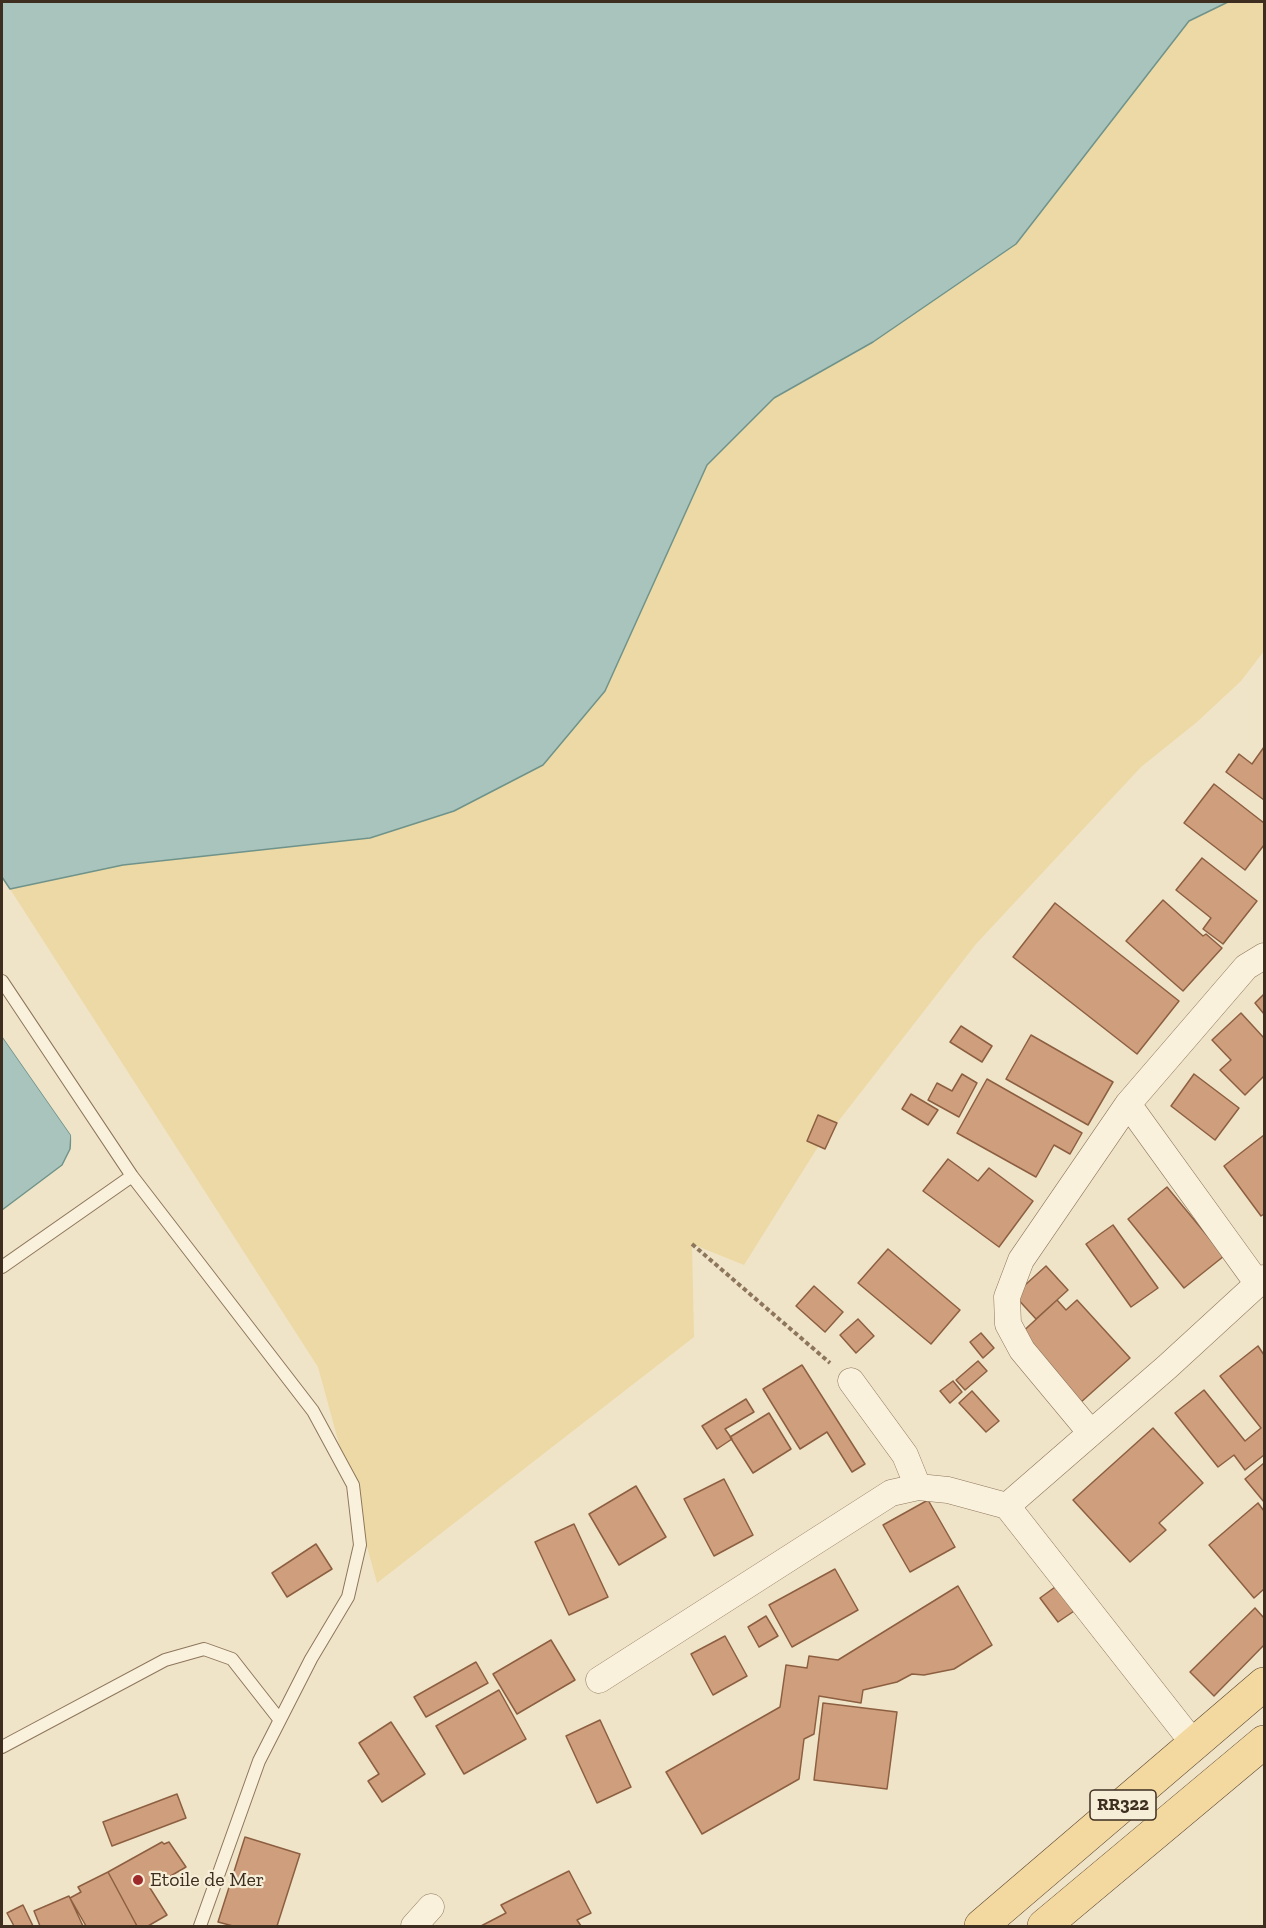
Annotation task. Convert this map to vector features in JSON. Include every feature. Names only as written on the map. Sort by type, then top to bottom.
[{"type":"main road","name":"RR322","points":[[981,1926],[1264,1684]]},
{"type":"main road","name":"RR322","points":[[1044,1926],[1264,1742]]},
{"type":"street","points":[[1091,1434],[1022,1350],[1008,1324],[1007,1297],[1021,1260],[1128,1104],[1246,967],[1264,956]]},
{"type":"street","points":[[1007,1506],[1091,1434],[1261,1281],[1128,1104]]},
{"type":"street","points":[[850,1381],[905,1455],[918,1487]]},
{"type":"street","points":[[599,1680],[891,1493],[918,1487],[948,1490],[1007,1506],[1194,1744]]},
{"type":"street","points":[[414,1926],[431,1906]]},
{"type":"lane","points":[[2,981],[132,1176],[313,1410],[353,1485],[360,1545],[348,1598],[311,1659],[260,1761],[200,1926]]},
{"type":"lane","points":[[2,1267],[132,1176]]},
{"type":"lane","points":[[2,1747],[165,1660],[204,1649],[232,1659],[279,1719]]},
{"type":"path","points":[[692,1244],[850,1381]]},
{"type":"sand","points":[[1228,2],[1264,2],[1264,651],[1241,681],[1197,722],[1141,767],[976,944],[816,1150],[744,1265],[692,1244],[694,1337],[377,1583],[318,1367],[10,889],[123,865],[370,838],[575,725],[605,691],[707,465],[774,398],[873,342],[1016,244],[1189,21]]},
{"type":"water","points":[[2,2],[1228,2],[1189,21],[1016,244],[873,342],[774,398],[707,465],[605,691],[543,765],[454,811],[370,838],[123,865],[10,889],[2,877]]},
{"type":"water","points":[[2,1036],[71,1135],[70,1149],[62,1165],[2,1210]]},
{"type":"pier","points":[[2,1033],[74,1133],[72,1152],[71,1135]]},
{"type":"building","points":[[1264,747],[1264,800],[1226,772],[1239,754],[1252,764]]},
{"type":"building","points":[[1214,784],[1264,823],[1264,845],[1245,870],[1184,823]]},
{"type":"building","points":[[1202,858],[1257,901],[1223,944],[1203,929],[1211,918],[1176,890]]},
{"type":"building","points":[[1163,900],[1203,936],[1206,934],[1222,948],[1183,991],[1126,941]]},
{"type":"building","points":[[1055,903],[1179,1001],[1137,1054],[1013,957]]},
{"type":"building","points":[[1264,994],[1264,1014],[1255,1003]]},
{"type":"building","points":[[1241,1013],[1264,1038],[1264,1076],[1245,1095],[1220,1070],[1231,1060],[1212,1040]]},
{"type":"building","points":[[961,1026],[992,1046],[982,1062],[950,1042]]},
{"type":"building","points":[[1031,1035],[1113,1082],[1088,1125],[1006,1079]]},
{"type":"building","points":[[962,1074],[977,1083],[959,1117],[928,1100],[937,1083],[952,1091]]},
{"type":"building","points":[[1194,1074],[1239,1108],[1215,1140],[1171,1106]]},
{"type":"building","points":[[987,1079],[1082,1133],[1070,1154],[1054,1145],[1036,1177],[957,1133]]},
{"type":"building","points":[[911,1094],[938,1110],[928,1125],[902,1109]]},
{"type":"building","points":[[818,1115],[837,1123],[825,1149],[807,1141]]},
{"type":"building","points":[[1264,1135],[1264,1214],[1261,1216],[1224,1166]]},
{"type":"building","points":[[948,1159],[978,1181],[989,1168],[1033,1201],[999,1247],[923,1191]]},
{"type":"building","points":[[1167,1187],[1224,1256],[1184,1288],[1128,1219]]},
{"type":"building","points":[[1113,1225],[1158,1288],[1131,1307],[1086,1244]]},
{"type":"building","points":[[888,1249],[960,1310],[931,1344],[858,1283]]},
{"type":"building","points":[[1046,1266],[1068,1290],[1036,1319],[1014,1295]]},
{"type":"building","points":[[814,1286],[843,1312],[825,1332],[796,1306]]},
{"type":"building","points":[[1057,1300],[1066,1310],[1077,1300],[1130,1358],[1080,1403],[1018,1336]]},
{"type":"building","points":[[858,1319],[874,1336],[856,1353],[840,1335]]},
{"type":"building","points":[[981,1333],[994,1348],[983,1358],[970,1342]]},
{"type":"building","points":[[1258,1346],[1264,1355],[1264,1455],[1245,1470],[1234,1455],[1218,1467],[1175,1413],[1204,1390],[1245,1441],[1261,1428],[1220,1376]]},
{"type":"building","points":[[978,1361],[987,1371],[965,1390],[956,1380]]},
{"type":"building","points":[[802,1365],[865,1464],[852,1472],[827,1432],[800,1449],[763,1389]]},
{"type":"building","points":[[953,1381],[962,1392],[950,1403],[940,1391]]},
{"type":"building","points":[[972,1391],[999,1421],[986,1432],[959,1403]]},
{"type":"building","points":[[746,1399],[754,1412],[725,1429],[732,1439],[717,1449],[702,1426]]},
{"type":"building","points":[[769,1413],[791,1449],[753,1473],[730,1437]]},
{"type":"building","points":[[1153,1428],[1203,1483],[1159,1523],[1166,1530],[1130,1562],[1073,1500]]},
{"type":"building","points":[[1264,1463],[1264,1502],[1245,1479]]},
{"type":"building","points":[[724,1479],[753,1535],[714,1556],[684,1499]]},
{"type":"building","points":[[636,1486],[666,1537],[619,1565],[589,1514]]},
{"type":"building","points":[[928,1500],[955,1547],[910,1572],[883,1525]]},
{"type":"building","points":[[1258,1503],[1264,1511],[1264,1589],[1254,1598],[1209,1545]]},
{"type":"building","points":[[574,1524],[608,1597],[569,1615],[535,1542]]},
{"type":"building","points":[[316,1544],[332,1569],[287,1597],[272,1573]]},
{"type":"building","points":[[835,1569],[858,1610],[792,1647],[769,1605]]},
{"type":"building","points":[[1062,1582],[1080,1607],[1058,1622],[1040,1598]]},
{"type":"building","points":[[958,1586],[992,1645],[954,1669],[924,1675],[912,1674],[897,1682],[863,1690],[861,1703],[819,1696],[814,1734],[804,1739],[799,1779],[702,1834],[666,1772],[780,1707],[786,1665],[807,1668],[809,1656],[838,1660]]},
{"type":"building","points":[[1255,1608],[1264,1618],[1264,1645],[1214,1696],[1190,1672]]},
{"type":"building","points":[[766,1616],[778,1636],[759,1647],[748,1627]]},
{"type":"building","points":[[725,1636],[747,1676],[713,1695],[691,1654]]},
{"type":"building","points":[[551,1640],[575,1680],[517,1714],[493,1674]]},
{"type":"building","points":[[476,1662],[488,1683],[426,1717],[414,1697]]},
{"type":"building","points":[[499,1690],[526,1739],[464,1774],[436,1726]]},
{"type":"building","points":[[823,1703],[897,1712],[887,1789],[814,1780]]},
{"type":"building","points":[[600,1720],[631,1787],[597,1803],[566,1736]]},
{"type":"building","points":[[391,1722],[425,1774],[382,1802],[368,1781],[379,1774],[359,1743]]},
{"type":"building","points":[[177,1794],[186,1818],[112,1846],[103,1822]]},
{"type":"building","points":[[245,1837],[300,1854],[277,1926],[233,1926],[218,1922]]},
{"type":"building","name":"Etoile de Mer","points":[[162,1842],[164,1844],[169,1842],[186,1867],[150,1888],[167,1915],[148,1926],[137,1926],[108,1872]]},
{"type":"building","points":[[569,1871],[591,1913],[577,1920],[581,1926],[481,1926],[506,1913],[501,1905]]},
{"type":"building","points":[[108,1872],[137,1926],[86,1926],[70,1898],[81,1892],[78,1887]]},
{"type":"building","points":[[69,1896],[83,1926],[40,1926],[34,1911]]},
{"type":"building","points":[[23,1905],[33,1926],[14,1926],[7,1913]]},
{"type":"place","name":"Etoile de Mer","points":[[138,1880]]}]
